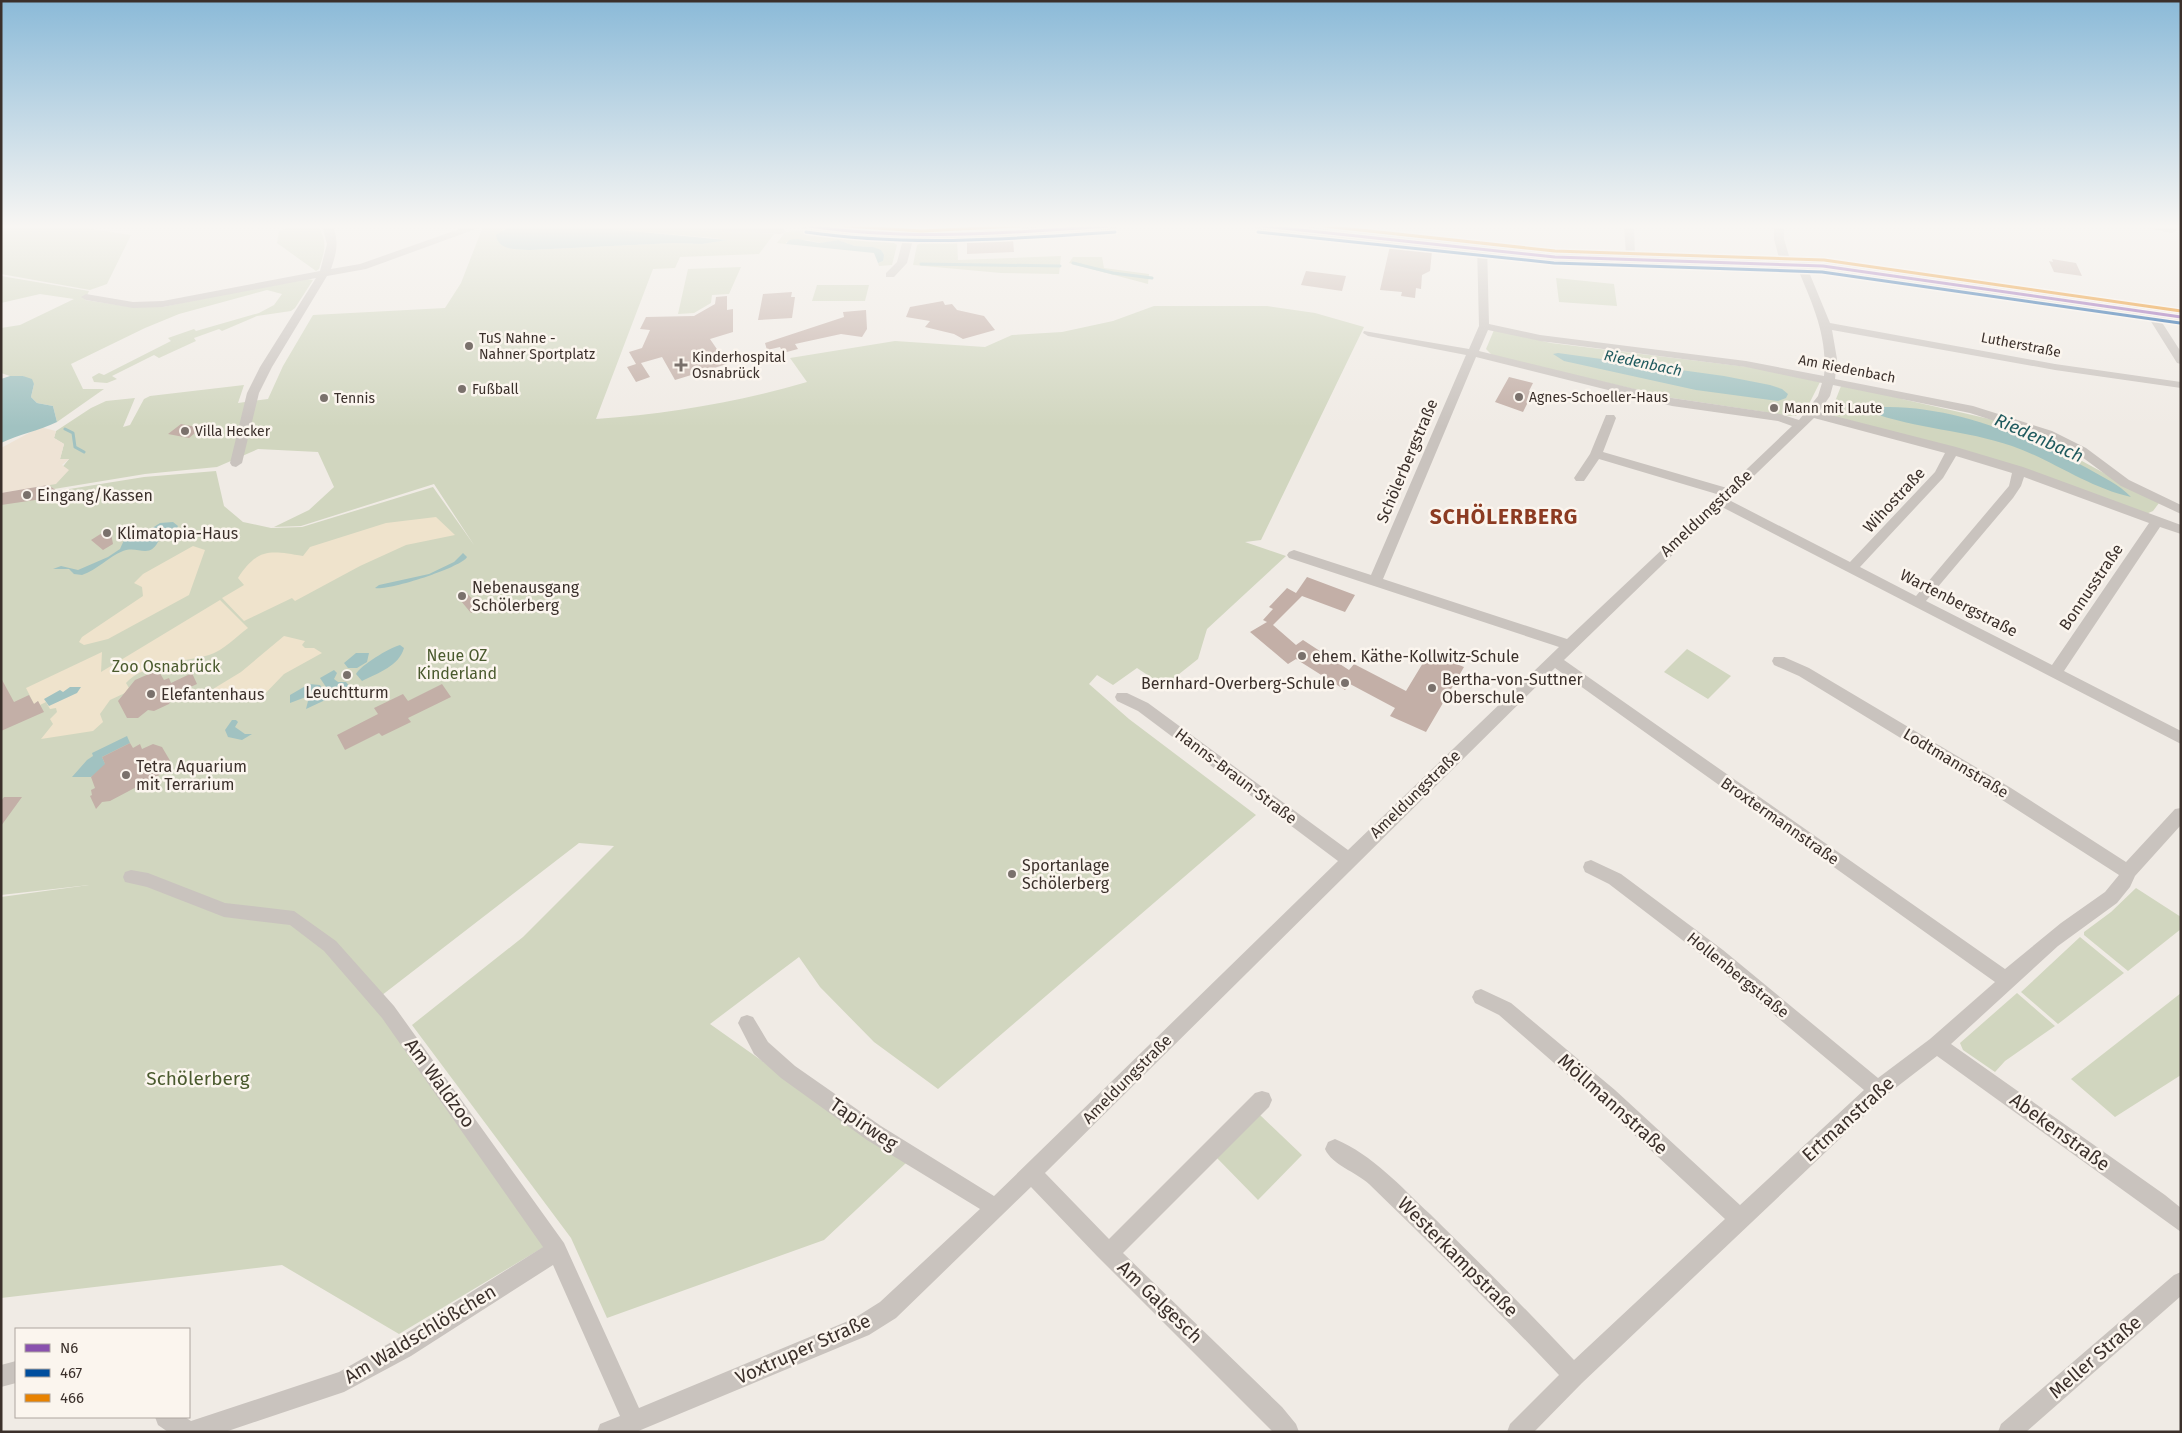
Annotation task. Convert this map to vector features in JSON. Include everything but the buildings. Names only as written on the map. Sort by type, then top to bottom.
[{"type":"main road","points":[[2018,293],[2181,317]]},
{"type":"main road","points":[[2055,293],[2181,311]]},
{"type":"street","points":[[86,297],[133,305],[163,304],[217,293]]},
{"type":"street","points":[[236,463],[253,393],[266,367],[312,293]]},
{"type":"street","name":"Schölerbergstraße","points":[[1374,582],[1484,326],[1483,293]]},
{"type":"street","name":"Ameldungstraße","points":[[996,1208],[1348,859],[1568,645],[1812,414],[1824,398],[1830,381],[1832,355],[1826,326],[1813,293]]},
{"type":"street","points":[[2150,312],[2181,360]]},
{"type":"street","name":"Am Riedenbach","points":[[1484,326],[1540,338],[1703,358],[1973,410],[2031,428],[2082,451],[2125,483],[2181,510]]},
{"type":"street","name":"Lutherstraße","points":[[1826,326],[1953,347],[2055,367],[2181,384]]},
{"type":"street","points":[[1368,333],[1472,353],[1680,404],[1780,418],[1801,425]]},
{"type":"street","points":[[1812,414],[1952,450],[2019,470],[2181,530]]},
{"type":"street","points":[[1580,478],[1596,454],[1610,418]]},
{"type":"street","name":"Wihostraße","points":[[1852,568],[1940,475],[1948,464],[1952,450]]},
{"type":"street","name":"Wartenbergstraße","points":[[1596,454],[1724,497],[1852,568],[2181,738]]},
{"type":"street","points":[[1918,602],[2009,495],[2015,486],[2019,470]]},
{"type":"street","name":"Bonnusstraße","points":[[2055,673],[2157,521]]},
{"type":"street","points":[[1294,555],[1568,645]]},
{"type":"street","name":"Broxtermannstraße","points":[[1554,660],[2006,980]]},
{"type":"street","name":"Lodtmannstraße","points":[[1780,661],[1813,677],[2005,794],[2128,872]]},
{"type":"street","name":"Hanns-Braun-Straße","points":[[1122,697],[1143,707],[1348,859]]},
{"type":"street","name":"Ertmanstraße","points":[[1518,1432],[1574,1375],[1878,1090],[1937,1045],[2000,989],[2006,980],[2069,927],[2088,916],[2117,891],[2126,879],[2128,872],[2181,814]]},
{"type":"street","name":"Hollenbergstraße","points":[[1591,867],[1614,879],[1717,956],[1878,1090]]},
{"type":"street","name":"Am Waldzoo","points":[[131,877],[148,880],[224,910],[294,918],[330,946],[388,1012],[557,1250],[634,1421]]},
{"type":"street","name":"Möllmannstraße","points":[[1481,996],[1505,1009],[1608,1098],[1740,1219]]},
{"type":"street","name":"Tapirweg","points":[[747,1023],[761,1048],[788,1072],[874,1133],[996,1208]]},
{"type":"street","name":"Abekenstraße","points":[[1937,1045],[2158,1202],[2181,1222]]},
{"type":"street","points":[[1109,1253],[1262,1100]]},
{"type":"street","name":"Westerkampstraße","points":[[1335,1149],[1377,1178],[1480,1277],[1574,1375]]},
{"type":"street","name":"Am Galgesch","points":[[1031,1174],[1274,1415],[1288,1432]]},
{"type":"street","name":"Voxtruper Straße","points":[[608,1432],[861,1327],[888,1310],[996,1208]]},
{"type":"street","name":"Am Waldschlößchen","points":[[191,1432],[344,1381],[403,1348],[557,1250]]},
{"type":"street","name":"Meller Straße","points":[[2009,1432],[2181,1282]]},
{"type":"street","points":[[1,1376],[15,1372]]},
{"type":"street","points":[[167,1418],[187,1432]]},
{"type":"green space","points":[[1,293],[88,293],[85,300],[131,307],[163,307],[230,293],[256,293],[179,314],[145,328],[71,364],[83,389],[104,389],[57,422],[53,406],[37,403],[31,397],[34,384],[23,376],[10,376],[1,373],[1,328],[20,325],[74,299],[40,294],[1,303]]},
{"type":"green space","points":[[278,293],[305,293],[291,311],[257,316],[222,331],[219,329],[194,338],[196,341],[159,358],[154,355],[112,376],[117,379],[107,383],[94,382],[92,377],[99,373],[104,375],[171,341],[168,338],[194,329],[196,331],[259,313],[274,305],[282,294]]},
{"type":"green space","points":[[455,293],[644,293],[596,419],[703,406],[755,396],[807,382],[790,358],[895,341],[985,347],[1012,335],[1062,332],[1113,321],[1154,306],[1267,306],[1315,313],[1364,327],[1261,540],[1245,542],[1286,556],[1207,629],[1198,659],[1164,686],[1137,668],[1113,685],[1097,675],[1089,684],[1129,719],[1256,815],[938,1089],[874,1042],[820,987],[799,957],[710,1024],[906,1163],[824,1240],[607,1318],[571,1238],[412,1025],[523,937],[614,846],[579,843],[377,999],[552,1242],[399,1334],[282,1265],[1,1298],[1,897],[89,885],[1,895],[1,500],[144,477],[216,471],[224,506],[243,522],[271,528],[302,527],[433,487],[474,545],[434,484],[301,526],[274,527],[309,510],[334,487],[318,452],[258,449],[217,467],[145,474],[54,489],[48,485],[69,459],[60,459],[64,444],[54,438],[56,431],[91,408],[106,401],[135,398],[123,427],[130,425],[144,399],[150,396],[244,385],[238,403],[268,399],[283,366],[313,315],[445,308]]},
{"type":"green space","points":[[683,293],[730,293],[712,295],[711,303],[694,313],[678,314]]},
{"type":"green space","points":[[815,293],[867,293],[865,301],[812,301]]},
{"type":"green space","points":[[1558,293],[1615,293],[1617,306],[1559,302]]},
{"type":"green space","points":[[1494,330],[1551,343],[1756,368],[1820,382],[1810,402],[1796,416],[1769,415],[1765,412],[1672,398],[1493,356],[1486,349]]},
{"type":"green space","points":[[1841,386],[1898,396],[1902,399],[2016,425],[2159,503],[2153,511],[2146,514],[1833,416],[1828,412]]},
{"type":"green space","points":[[1687,649],[1731,676],[1708,699],[1664,672]]},
{"type":"green space","points":[[2136,888],[2181,917],[2181,929],[2128,971],[2084,935],[2084,932],[2111,912]]},
{"type":"green space","points":[[2080,937],[2124,973],[2058,1024],[2021,992]]},
{"type":"green space","points":[[2017,993],[2055,1026],[2005,1061],[1995,1072],[1963,1050],[1960,1043]]},
{"type":"green space","points":[[2181,993],[2181,1075],[2115,1117],[2071,1079]]},
{"type":"green space","points":[[1260,1115],[1302,1155],[1258,1200],[1216,1157]]},
{"type":"sand","points":[[436,517],[455,535],[406,545],[360,566],[295,601],[292,598],[244,621],[222,598],[244,585],[238,578],[245,568],[259,556],[282,553],[303,556],[310,547],[386,523]]},
{"type":"sand","points":[[193,546],[205,550],[189,595],[108,639],[84,645],[79,642],[82,637],[143,596],[142,587],[134,583],[143,574]]},
{"type":"sand","points":[[220,600],[248,628],[230,643],[209,655],[154,667],[134,676],[126,683],[129,688],[125,693],[110,700],[100,714],[103,722],[93,731],[41,739],[53,724],[50,719],[57,712],[56,708],[50,709],[46,702],[40,705],[38,701],[34,704],[26,688],[102,652],[101,672]]},
{"type":"sand","points":[[284,636],[305,641],[302,645],[305,648],[314,648],[322,653],[284,674],[259,700],[249,701],[247,694],[233,694],[222,700],[213,689],[241,672]]},
{"type":"shaded area","points":[[40,427],[56,431],[54,438],[64,444],[60,459],[69,459],[62,465],[69,470],[56,484],[1,493],[1,448]]},
{"type":"water","points":[[1558,353],[1724,376],[1770,385],[1782,389],[1788,394],[1786,398],[1778,401],[1696,390],[1564,361],[1553,354]]},
{"type":"water","points":[[10,376],[23,376],[32,379],[34,384],[31,397],[37,403],[53,406],[57,422],[1,443],[1,379]]},
{"type":"water","points":[[1883,407],[1935,411],[1962,417],[2015,434],[2087,468],[2116,484],[2131,497],[2085,481],[2012,446],[1977,436],[1887,418],[1870,412]]},
{"type":"water","points":[[173,522],[178,526],[174,533],[160,538],[156,545],[148,551],[123,551],[82,575],[74,574],[69,569],[53,569],[61,566],[78,570],[108,557],[120,549],[124,540],[129,537],[140,536],[160,523]]},
{"type":"water","points":[[463,553],[467,557],[439,572],[395,586],[375,588],[379,585],[429,574],[454,562]]},
{"type":"water","points":[[400,645],[404,648],[398,660],[381,672],[362,681],[356,674],[363,666],[376,657]]},
{"type":"water","points":[[356,653],[369,653],[367,662],[357,668],[348,668],[344,663]]},
{"type":"water","points":[[334,670],[337,673],[334,679],[338,682],[346,682],[351,688],[306,709],[308,701],[323,694],[326,687],[320,678]]},
{"type":"water","points":[[309,684],[320,685],[322,688],[319,692],[290,703],[290,695]]},
{"type":"water","points":[[70,687],[81,687],[77,693],[49,706],[44,699],[60,690],[63,692]]},
{"type":"water","points":[[232,720],[238,722],[235,727],[245,734],[252,734],[242,740],[228,737],[225,730]]},
{"type":"water","points":[[127,736],[130,743],[102,757],[106,766],[91,777],[72,777],[93,756],[92,753]]},
{"type":"waterway","points":[[65,429],[73,433],[75,447],[84,452]]},
{"type":"transit line","name":"467","points":[[1969,293],[2180,323]]},
{"type":"transit line","name":"N6","points":[[2012,293],[2181,317]]},
{"type":"transit line","name":"466","points":[[2054,293],[2181,311]]},
{"type":"place","name":"TuS Nahne - Nahner Sportplatz","points":[[469,346]]},
{"type":"place","name":"Kinderhospital Osnabrück","points":[[681,365]]},
{"type":"place","name":"Fußball","points":[[462,389]]},
{"type":"place","name":"Agnes-Schoeller-Haus","points":[[1519,397]]},
{"type":"place","name":"Tennis","points":[[324,398]]},
{"type":"place","name":"Mann mit Laute","points":[[1774,408]]},
{"type":"place","name":"Villa Hecker","points":[[185,431]]},
{"type":"place","name":"Eingang/Kassen","points":[[27,495]]},
{"type":"place","name":"Klimatopia-Haus","points":[[107,533]]},
{"type":"place","name":"Nebenausgang Schölerberg","points":[[462,596]]},
{"type":"place","name":"ehem. Käthe-Kollwitz-Schule","points":[[1302,656]]},
{"type":"place","name":"Leuchtturm","points":[[347,675]]},
{"type":"place","name":"Bernhard-Overberg-Schule","points":[[1345,683]]},
{"type":"place","name":"Bertha-von-Suttner Oberschule","points":[[1432,688]]},
{"type":"place","name":"Elefantenhaus","points":[[151,694]]},
{"type":"place","name":"Tetra Aquarium mit Terrarium","points":[[126,775]]},
{"type":"place","name":"Sportanlage Schölerberg","points":[[1012,874]]},
{"type":"district","name":"SCHÖLERBERG","points":[[1504,517]]},
{"type":"water label","name":"Riedenbach","points":[[1643,363]]},
{"type":"water label","name":"Riedenbach","points":[[2039,438]]},
{"type":"park label","name":"Neue OZ Kinderland","points":[[457,664]]},
{"type":"park label","name":"Zoo Osnabrück","points":[[166,666]]},
{"type":"park label","name":"Schölerberg","points":[[198,1078]]}]
